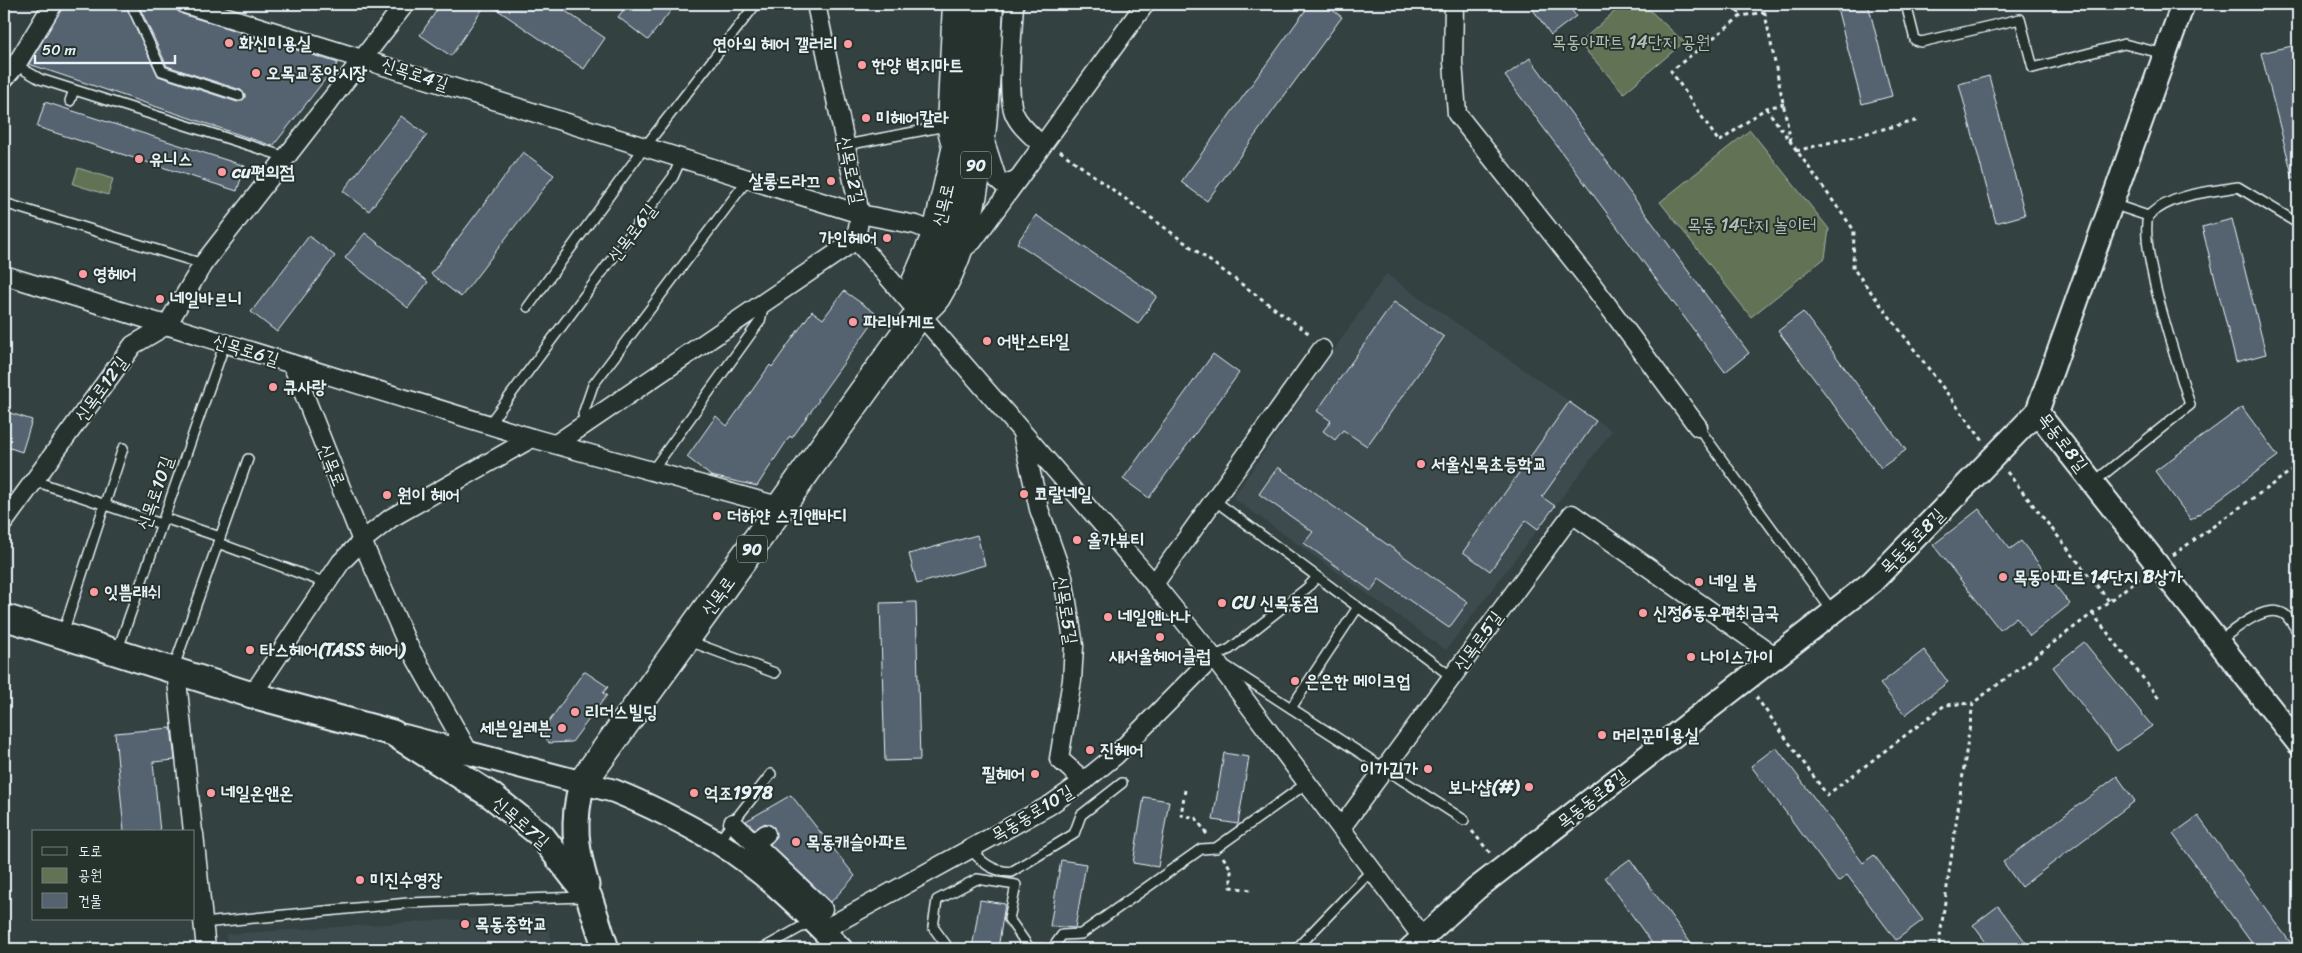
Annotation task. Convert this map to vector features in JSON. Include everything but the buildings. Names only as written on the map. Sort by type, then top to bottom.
[{"type":"main road","name":"신목로","points":[[920,313],[916,282],[937,233],[959,137],[969,4]]},
{"type":"main road","name":"신목로","points":[[582,783],[920,313],[935,298],[957,253],[966,220],[981,133],[989,4]]},
{"type":"main road","points":[[4,617],[252,695],[393,733]]},
{"type":"main road","name":"신목로7길","points":[[393,733],[492,796],[541,835],[589,897],[606,949]]},
{"type":"main road","points":[[582,783],[576,807],[575,830],[577,854],[589,897]]},
{"type":"street","points":[[4,80],[16,65],[53,4]]},
{"type":"street","name":"신목로12길","points":[[4,522],[10,502],[36,480],[133,345],[167,325],[203,264],[405,4]]},
{"type":"street","name":"신목로2길","points":[[816,4],[860,214],[856,240]]},
{"type":"street","points":[[952,4],[946,126],[954,154]]},
{"type":"street","points":[[1014,4],[1012,105],[1014,114],[1020,124],[1042,146]]},
{"type":"street","name":"신목로","points":[[957,253],[973,241],[1145,4]]},
{"type":"street","points":[[1454,4],[1454,62],[1457,114],[1591,283],[1698,426]]},
{"type":"street","name":"목동로8길","points":[[2183,4],[2037,412],[2298,743]]},
{"type":"street","name":"신목로4길","points":[[197,5],[270,32],[364,58],[644,148],[860,214],[916,225],[937,233]]},
{"type":"street","points":[[981,133],[997,179],[1004,185],[1018,179]]},
{"type":"street","points":[[556,444],[856,240],[920,313]]},
{"type":"street","name":"신목로6길","points":[[4,275],[532,438],[782,507]]},
{"type":"street","name":"신목로5길","points":[[920,313],[1154,584],[1213,657],[1372,870],[1416,943]]},
{"type":"street","points":[[1154,584],[1322,349]]},
{"type":"street","name":"신목로","points":[[292,364],[362,541],[406,643],[470,753]]},
{"type":"street","name":"목동동로8길","points":[[1416,943],[1503,868],[1872,582],[2037,412]]},
{"type":"street","name":"신목로5길","points":[[1022,432],[1038,509],[1063,577],[1074,646],[1072,680],[1059,759],[1084,782]]},
{"type":"street","points":[[252,695],[341,562],[362,541],[391,518],[532,438]]},
{"type":"street","name":"신목로5길","points":[[1341,828],[1572,514],[1776,656]]},
{"type":"street","name":"목동동로10길","points":[[818,925],[970,849],[1050,805],[1084,782],[1116,755],[1213,657]]},
{"type":"street","points":[[176,671],[194,830]]},
{"type":"street","points":[[393,733],[614,791],[644,804],[717,843],[756,871],[818,925],[841,949]]},
{"type":"street","points":[[732,823],[760,839],[823,909],[818,925]]},
{"type":"street","points":[[195,842],[206,949]]},
{"type":"lane","points":[[131,4],[162,72],[239,96]]},
{"type":"lane","points":[[528,308],[644,148],[756,4]]},
{"type":"lane","points":[[1906,4],[1915,40],[1921,42],[2020,19],[2033,68],[2124,44],[2165,54]]},
{"type":"lane","points":[[16,65],[40,79],[194,132],[286,157]]},
{"type":"lane","points":[[70,101],[74,90]]},
{"type":"lane","points":[[846,145],[946,126]]},
{"type":"lane","name":"신목로6길","points":[[489,424],[673,177],[681,159]]},
{"type":"lane","points":[[585,425],[583,414],[593,385],[748,179]]},
{"type":"lane","points":[[2094,482],[2190,405],[2153,274],[2146,228],[2148,216],[2158,207],[2184,196],[2238,187],[2294,222],[2298,220]]},
{"type":"lane","points":[[4,203],[203,264]]},
{"type":"lane","points":[[2110,204],[2148,216]]},
{"type":"lane","points":[[652,471],[760,321],[764,303]]},
{"type":"lane","name":"신목로10길","points":[[117,653],[225,343]]},
{"type":"lane","points":[[1698,426],[1833,612]]},
{"type":"lane","points":[[62,636],[123,448]]},
{"type":"lane","points":[[176,671],[176,661],[248,459]]},
{"type":"lane","points":[[36,480],[219,540],[326,583]]},
{"type":"lane","points":[[1214,500],[1452,677]]},
{"type":"lane","points":[[1213,657],[1230,649],[1307,588],[1317,577]]},
{"type":"lane","points":[[1291,708],[1358,607]]},
{"type":"lane","points":[[2218,642],[2260,613],[2276,611],[2284,614],[2298,632]]},
{"type":"lane","points":[[686,640],[775,673]]},
{"type":"lane","name":"신목로5길","points":[[1213,657],[1385,768]]},
{"type":"lane","points":[[1385,768],[1464,820]]},
{"type":"lane","points":[[717,843],[771,774]]},
{"type":"lane","points":[[970,849],[985,865],[1000,872],[1011,872],[1074,834],[1081,815],[1122,783]]},
{"type":"lane","points":[[949,949],[933,927],[937,900],[977,879],[1016,885],[1009,919],[1030,948],[1052,949],[1062,935],[1081,934],[1201,849],[1216,848],[1307,783]]},
{"type":"lane","points":[[1296,949],[1372,870]]},
{"type":"lane","points":[[204,923],[408,903],[589,897]]},
{"type":"lane","points":[[762,949],[818,925]]},
{"type":"path","points":[[1732,4],[1741,16]]},
{"type":"path","points":[[1763,4],[1792,145]]},
{"type":"path","points":[[2288,4],[2298,8]]},
{"type":"path","points":[[1765,12],[1741,16],[1671,72],[1719,142],[1766,108],[1784,104]]},
{"type":"path","points":[[1766,108],[1854,230],[1853,268],[1994,456],[2109,601]]},
{"type":"path","points":[[1796,151],[1919,120]]},
{"type":"path","points":[[1057,124],[1067,131],[1054,147],[1317,339],[1322,349]]},
{"type":"path","points":[[1744,681],[1827,795],[1945,705],[1973,703],[2092,613],[2298,466]]},
{"type":"path","points":[[2092,613],[2160,701]]},
{"type":"path","points":[[1932,949],[1939,944],[1973,703]]},
{"type":"path","points":[[1464,820],[1503,868]]},
{"type":"shaded area","name":"서울신목초등학교","points":[[1386,274],[1612,431],[1446,650],[1233,498]]},
{"type":"shaded area","name":"목동중학교","points":[[543,914],[555,949],[228,949],[226,934]]},
{"type":"green space","name":"목동아파트 14단지 공원","points":[[1623,4],[1643,4],[1684,42],[1624,93],[1579,43]]},
{"type":"green space","name":"목동 14단지 놀이터","points":[[1750,130],[1829,229],[1825,258],[1751,317],[1660,202]]},
{"type":"green space","points":[[78,168],[113,179],[108,195],[73,184]]},
{"type":"place","name":"화신미용실","points":[[229,43]]},
{"type":"place","name":"연아의 헤어 갤러리","points":[[848,44]]},
{"type":"place","name":"한양 벽지마트","points":[[862,65]]},
{"type":"place","name":"오목교중앙시장","points":[[256,73]]},
{"type":"place","name":"미헤어칼라","points":[[866,118]]},
{"type":"place","name":"유니스","points":[[139,159]]},
{"type":"place","name":"cu편의점","points":[[222,172]]},
{"type":"place","name":"살롱드라끄","points":[[831,181]]},
{"type":"place","name":"가인헤어","points":[[887,238]]},
{"type":"place","name":"영헤어","points":[[83,274]]},
{"type":"place","name":"네일바르니","points":[[160,299]]},
{"type":"place","name":"파리바게뜨","points":[[853,322]]},
{"type":"place","name":"어반스타일","points":[[987,341]]},
{"type":"place","name":"큐사랑","points":[[273,387]]},
{"type":"place","name":"서울신목초등학교","points":[[1421,464]]},
{"type":"place","name":"코랄네일","points":[[1024,494]]},
{"type":"place","name":"원이 헤어","points":[[387,495]]},
{"type":"place","name":"더하얀 스킨앤바디","points":[[717,516]]},
{"type":"place","name":"올가뷰티","points":[[1077,540]]},
{"type":"place","name":"목동아파트 14단지 B상가","points":[[2003,577]]},
{"type":"place","name":"네일 봄","points":[[1699,582]]},
{"type":"place","name":"잇쁨래쉬","points":[[94,592]]},
{"type":"place","name":"CU 신목동점","points":[[1222,603]]},
{"type":"place","name":"신정6동우편취급국","points":[[1643,613]]},
{"type":"place","name":"네일앤나나","points":[[1108,617]]},
{"type":"place","name":"새서울헤어클럽","points":[[1160,637]]},
{"type":"place","name":"타스헤어(TASS 헤어)","points":[[250,650]]},
{"type":"place","name":"나이스가이","points":[[1691,657]]},
{"type":"place","name":"은은한 메이크업","points":[[1295,681]]},
{"type":"place","name":"리더스빌딩","points":[[575,712]]},
{"type":"place","name":"세븐일레븐","points":[[562,728]]},
{"type":"place","name":"머리꾼미용실","points":[[1602,735]]},
{"type":"place","name":"진헤어","points":[[1090,750]]},
{"type":"place","name":"이가김가","points":[[1428,769]]},
{"type":"place","name":"필헤어","points":[[1035,774]]},
{"type":"place","name":"보나샵(#)","points":[[1529,787]]},
{"type":"place","name":"네일온앤온","points":[[211,793]]},
{"type":"place","name":"억조1978","points":[[694,793]]},
{"type":"place","name":"목동캐슬아파트","points":[[796,842]]},
{"type":"place","name":"미진수영장","points":[[360,880]]},
{"type":"place","name":"목동중학교","points":[[465,924]]}]
